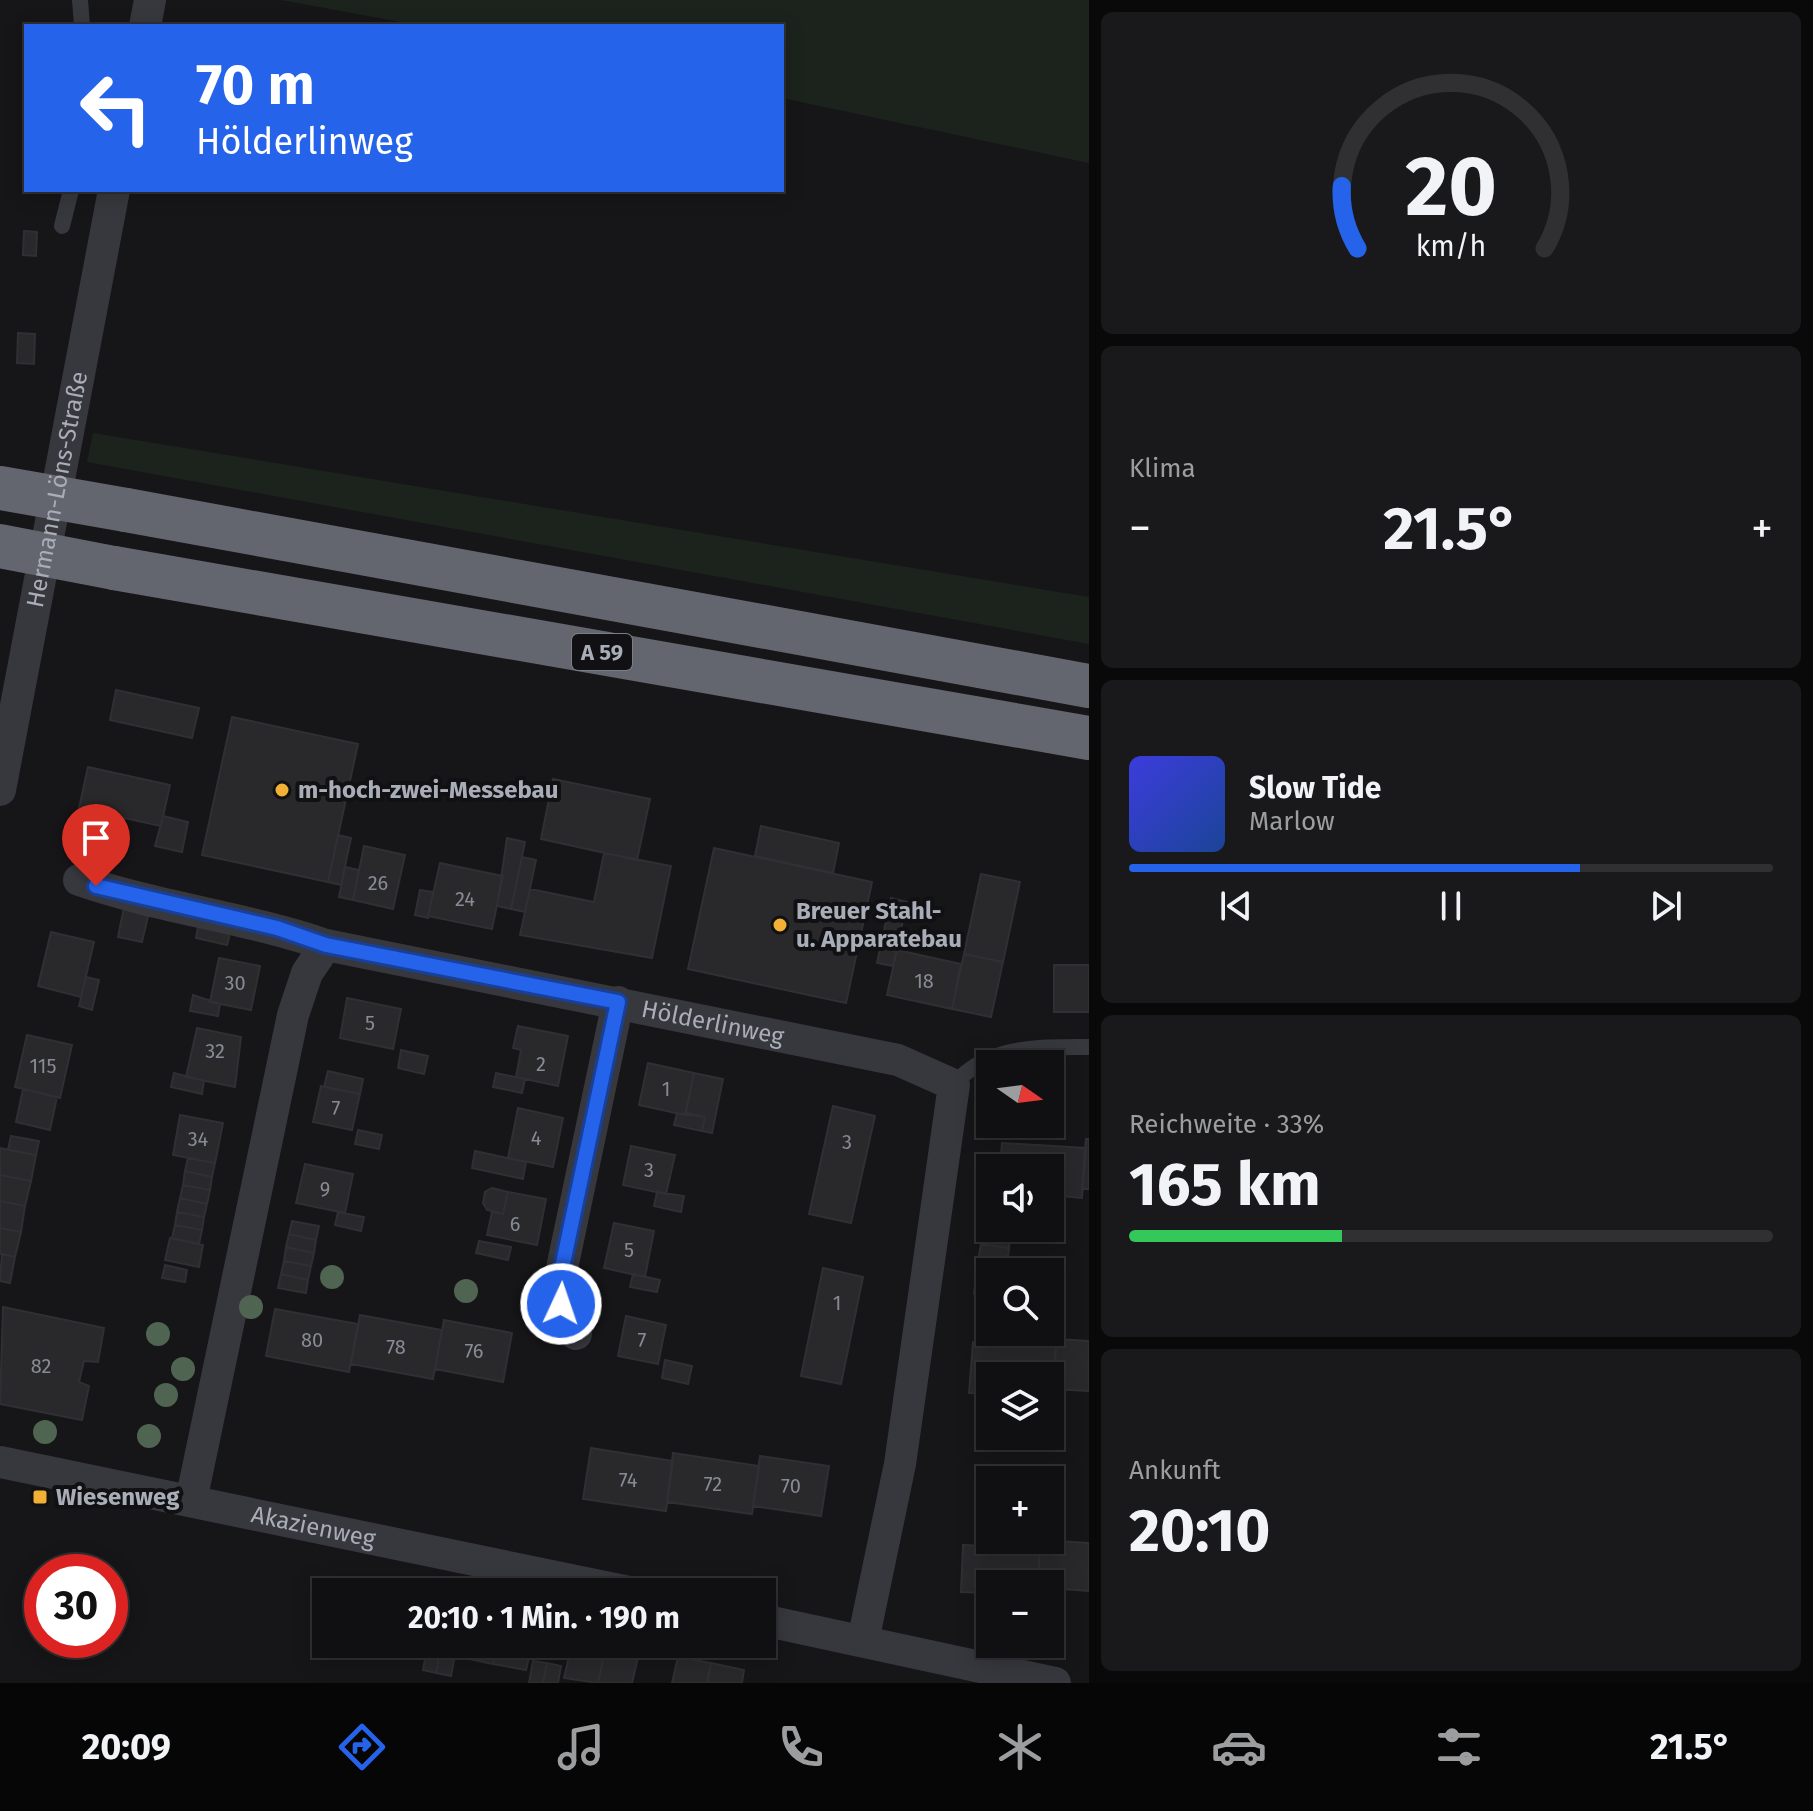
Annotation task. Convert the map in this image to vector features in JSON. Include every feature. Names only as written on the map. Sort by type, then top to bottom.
[{"type":"highway","name":"A 59","points":[[0,488],[1089,686]]},
{"type":"highway","name":"A 59","points":[[0,546],[1089,738]]},
{"type":"street","points":[[145,24],[150,0]]},
{"type":"street","name":"Hermann-Löns-Straße","points":[[0,790],[114,192]]},
{"type":"street","name":"Hölderlinweg","points":[[79,880],[114,892],[277,928],[326,945],[898,1060],[954,1085]]},
{"type":"street","points":[[191,1501],[293,1015],[307,973],[326,945]]},
{"type":"street","points":[[576,1334],[561,1304],[561,1273],[618,1002]]},
{"type":"street","points":[[863,1641],[900,1464],[954,1085]]},
{"type":"street","name":"Akazienweg","points":[[0,1462],[562,1578]]},
{"type":"street","points":[[776,1623],[1050,1683]]},
{"type":"lane","points":[[80,0],[82,24]]},
{"type":"lane","points":[[62,226],[70,192]]},
{"type":"lane","points":[[954,1085],[967,1069],[988,1058],[1024,1050],[1089,1047]]},
{"type":"shaded area","points":[[281,0],[1089,0],[1089,163],[784,98],[784,24],[411,24]]},
{"type":"shaded area","points":[[93,433],[1089,597],[1089,644],[87,462]]},
{"type":"building","points":[[24,231],[37,232],[36,256],[23,255]]},
{"type":"building","points":[[18,333],[35,334],[34,364],[17,363]]},
{"type":"building","points":[[116,690],[199,708],[192,738],[110,720]]},
{"type":"building","name":"m-hoch-zwei-Messebau","points":[[232,717],[358,744],[328,882],[202,855]]},
{"type":"building","points":[[88,767],[170,785],[161,826],[79,808]]},
{"type":"building","points":[[553,779],[650,799],[637,860],[541,839]]},
{"type":"building","points":[[163,816],[188,822],[182,852],[155,846]]},
{"type":"building","points":[[761,826],[839,843],[833,873],[755,856]]},
{"type":"building","points":[[338,835],[351,838],[341,885],[328,882]]},
{"type":"building","points":[[507,838],[525,842],[511,909],[497,906]]},
{"type":"building","points":[[364,846],[405,855],[393,909],[353,900]]},
{"type":"building","name":"Breuer Stahl- u. Apparatebau","points":[[714,848],[872,882],[846,1003],[688,969]]},
{"type":"building","points":[[604,853],[671,866],[652,958],[520,935],[530,889],[594,902]]},
{"type":"building","points":[[522,857],[536,860],[525,912],[511,909]]},
{"type":"building","points":[[440,863],[503,876],[492,929],[428,916]]},
{"type":"building","points":[[345,867],[359,870],[353,900],[339,897]]},
{"type":"building","points":[[981,874],[1020,882],[1003,962],[964,954]]},
{"type":"building","points":[[420,890],[433,892],[428,918],[415,915]]},
{"type":"building","points":[[891,898],[907,902],[893,966],[877,963]]},
{"type":"building","points":[[124,907],[149,912],[142,942],[118,937]]},
{"type":"building","points":[[199,922],[231,929],[227,945],[196,938]]},
{"type":"building","points":[[51,932],[94,942],[81,997],[38,986]]},
{"type":"building","points":[[897,950],[961,964],[952,1009],[887,995]]},
{"type":"building","points":[[964,954],[1003,962],[991,1017],[952,1009]]},
{"type":"building","points":[[219,958],[260,966],[251,1010],[210,1002]]},
{"type":"building","points":[[1054,965],[1089,965],[1089,1012],[1054,1012]]},
{"type":"building","points":[[86,977],[99,980],[92,1010],[79,1006]]},
{"type":"building","points":[[193,995],[220,1004],[218,1016],[190,1011]]},
{"type":"building","points":[[347,998],[401,1009],[393,1049],[340,1038]]},
{"type":"building","points":[[518,1026],[568,1036],[558,1086],[516,1077],[521,1050],[513,1048]]},
{"type":"building","points":[[197,1028],[241,1037],[235,1087],[186,1077]]},
{"type":"building","points":[[27,1035],[72,1045],[60,1098],[15,1087]]},
{"type":"building","points":[[401,1050],[428,1056],[424,1074],[398,1068]]},
{"type":"building","points":[[648,1063],[694,1073],[685,1115],[639,1105]]},
{"type":"building","points":[[328,1071],[363,1079],[360,1094],[324,1087]]},
{"type":"building","points":[[174,1073],[204,1081],[202,1094],[171,1087]]},
{"type":"building","points":[[496,1073],[525,1079],[522,1093],[493,1087]]},
{"type":"building","points":[[694,1073],[723,1079],[712,1133],[702,1131],[705,1117],[686,1113]]},
{"type":"building","points":[[321,1086],[360,1094],[352,1130],[313,1122]]},
{"type":"building","points":[[23,1089],[57,1097],[50,1130],[16,1122]]},
{"type":"building","points":[[833,1106],[875,1116],[851,1223],[809,1214]]},
{"type":"building","points":[[518,1108],[563,1118],[553,1167],[508,1158]]},
{"type":"building","points":[[677,1113],[705,1117],[702,1131],[674,1125]]},
{"type":"building","points":[[180,1115],[223,1123],[215,1163],[173,1155]]},
{"type":"building","points":[[358,1130],[382,1135],[379,1149],[355,1144]]},
{"type":"building","points":[[11,1136],[39,1141],[36,1155],[8,1150]]},
{"type":"building","points":[[1086,1139],[1089,1139],[1089,1189],[1082,1189]]},
{"type":"building","points":[[1002,1143],[1086,1148],[1082,1198],[1064,1196],[1064,1154],[1001,1154]]},
{"type":"building","points":[[631,1146],[675,1155],[666,1194],[623,1185]]},
{"type":"building","points":[[0,1148],[36,1155],[31,1181],[0,1175]]},
{"type":"building","points":[[475,1151],[526,1162],[523,1179],[472,1168]]},
{"type":"building","points":[[188,1158],[215,1163],[212,1177],[185,1171]]},
{"type":"building","points":[[305,1164],[353,1174],[345,1213],[296,1203]]},
{"type":"building","points":[[185,1171],[212,1177],[210,1190],[183,1185]]},
{"type":"building","points":[[0,1175],[31,1181],[25,1206],[0,1201]]},
{"type":"building","points":[[183,1185],[210,1190],[207,1204],[180,1198]]},
{"type":"building","points":[[492,1188],[508,1192],[503,1214],[487,1210],[483,1203],[485,1192]]},
{"type":"building","points":[[508,1192],[546,1199],[537,1245],[487,1235],[492,1212],[503,1214]]},
{"type":"building","points":[[657,1192],[684,1196],[681,1212],[654,1206]]},
{"type":"building","points":[[180,1198],[207,1204],[204,1217],[177,1212]]},
{"type":"building","points":[[0,1201],[25,1206],[21,1232],[0,1228]]},
{"type":"building","points":[[177,1212],[204,1217],[202,1230],[175,1225]]},
{"type":"building","points":[[338,1212],[364,1217],[361,1231],[335,1225]]},
{"type":"building","points":[[292,1221],[319,1226],[316,1240],[289,1234]]},
{"type":"building","points":[[614,1223],[654,1231],[645,1277],[604,1268]]},
{"type":"building","points":[[175,1225],[202,1230],[199,1244],[172,1238]]},
{"type":"building","points":[[0,1228],[21,1232],[15,1257],[0,1254]]},
{"type":"building","points":[[289,1234],[316,1240],[314,1253],[286,1247]]},
{"type":"building","points":[[170,1238],[203,1245],[199,1267],[165,1260]]},
{"type":"building","points":[[479,1241],[511,1247],[508,1260],[476,1253]]},
{"type":"building","points":[[981,1242],[1010,1242],[1009,1248]]},
{"type":"building","points":[[981,1244],[1009,1248],[1008,1258],[979,1258]]},
{"type":"building","points":[[286,1247],[314,1253],[311,1266],[284,1261]]},
{"type":"building","points":[[2,1254],[15,1257],[10,1283],[0,1281]]},
{"type":"building","points":[[284,1261],[311,1266],[308,1280],[281,1274]]},
{"type":"building","points":[[165,1265],[187,1270],[185,1282],[162,1278]]},
{"type":"building","points":[[823,1268],[863,1277],[841,1384],[801,1376]]},
{"type":"building","points":[[281,1274],[308,1280],[306,1293],[278,1288]]},
{"type":"building","points":[[633,1274],[660,1280],[657,1292],[630,1287]]},
{"type":"building","points":[[3,1307],[104,1328],[98,1362],[84,1361],[79,1382],[89,1386],[82,1420],[0,1404]]},
{"type":"building","points":[[275,1309],[358,1324],[349,1372],[266,1356]]},
{"type":"building","points":[[360,1315],[442,1330],[433,1379],[351,1364]]},
{"type":"building","points":[[626,1316],[666,1325],[658,1364],[618,1356]]},
{"type":"building","points":[[444,1320],[512,1333],[503,1382],[435,1369]]},
{"type":"building","points":[[1064,1339],[1089,1341],[1089,1391],[1064,1390],[1064,1362],[1055,1362],[1056,1346],[1064,1346]]},
{"type":"building","points":[[973,1342],[976,1346],[1056,1347],[1055,1362],[976,1362],[976,1393],[969,1393]]},
{"type":"building","points":[[665,1360],[692,1366],[688,1384],[662,1378]]},
{"type":"building","points":[[591,1448],[673,1461],[666,1511],[583,1499]]},
{"type":"building","points":[[673,1453],[759,1466],[752,1514],[667,1502]]},
{"type":"building","points":[[760,1456],[829,1466],[821,1516],[753,1506]]},
{"type":"building","points":[[1064,1541],[1089,1543],[1089,1591],[1064,1589],[1064,1570],[1039,1570],[1039,1554],[1064,1554]]},
{"type":"building","points":[[963,1545],[976,1546],[976,1554],[1040,1554],[1039,1570],[976,1570],[976,1593],[961,1592]]},
{"type":"building","points":[[425,1658],[439,1658],[436,1673],[423,1670]]},
{"type":"building","points":[[439,1658],[454,1658],[451,1676],[436,1673]]},
{"type":"building","points":[[465,1658],[494,1658],[493,1664]]},
{"type":"building","points":[[494,1658],[529,1658],[526,1670],[493,1664]]},
{"type":"building","points":[[569,1658],[603,1658],[598,1683],[564,1678]]},
{"type":"building","points":[[603,1658],[638,1658],[632,1683],[598,1683]]},
{"type":"building","points":[[678,1658],[711,1663],[707,1683],[672,1683]]},
{"type":"building","points":[[533,1661],[547,1663],[543,1683],[529,1683]]},
{"type":"building","points":[[547,1663],[561,1666],[558,1683],[543,1683]]},
{"type":"building","points":[[711,1663],[744,1670],[742,1683],[707,1683]]},
{"type":"place","name":"m-hoch-zwei-Messebau","points":[[282,790]]},
{"type":"place","name":"Breuer Stahl- u. Apparatebau","points":[[780,925]]},
{"type":"place","name":"Wiesenweg","points":[[40,1497]]},
{"type":"route","points":[[96,886],[277,928],[326,945],[618,1002],[561,1273],[561,1304]]}]
